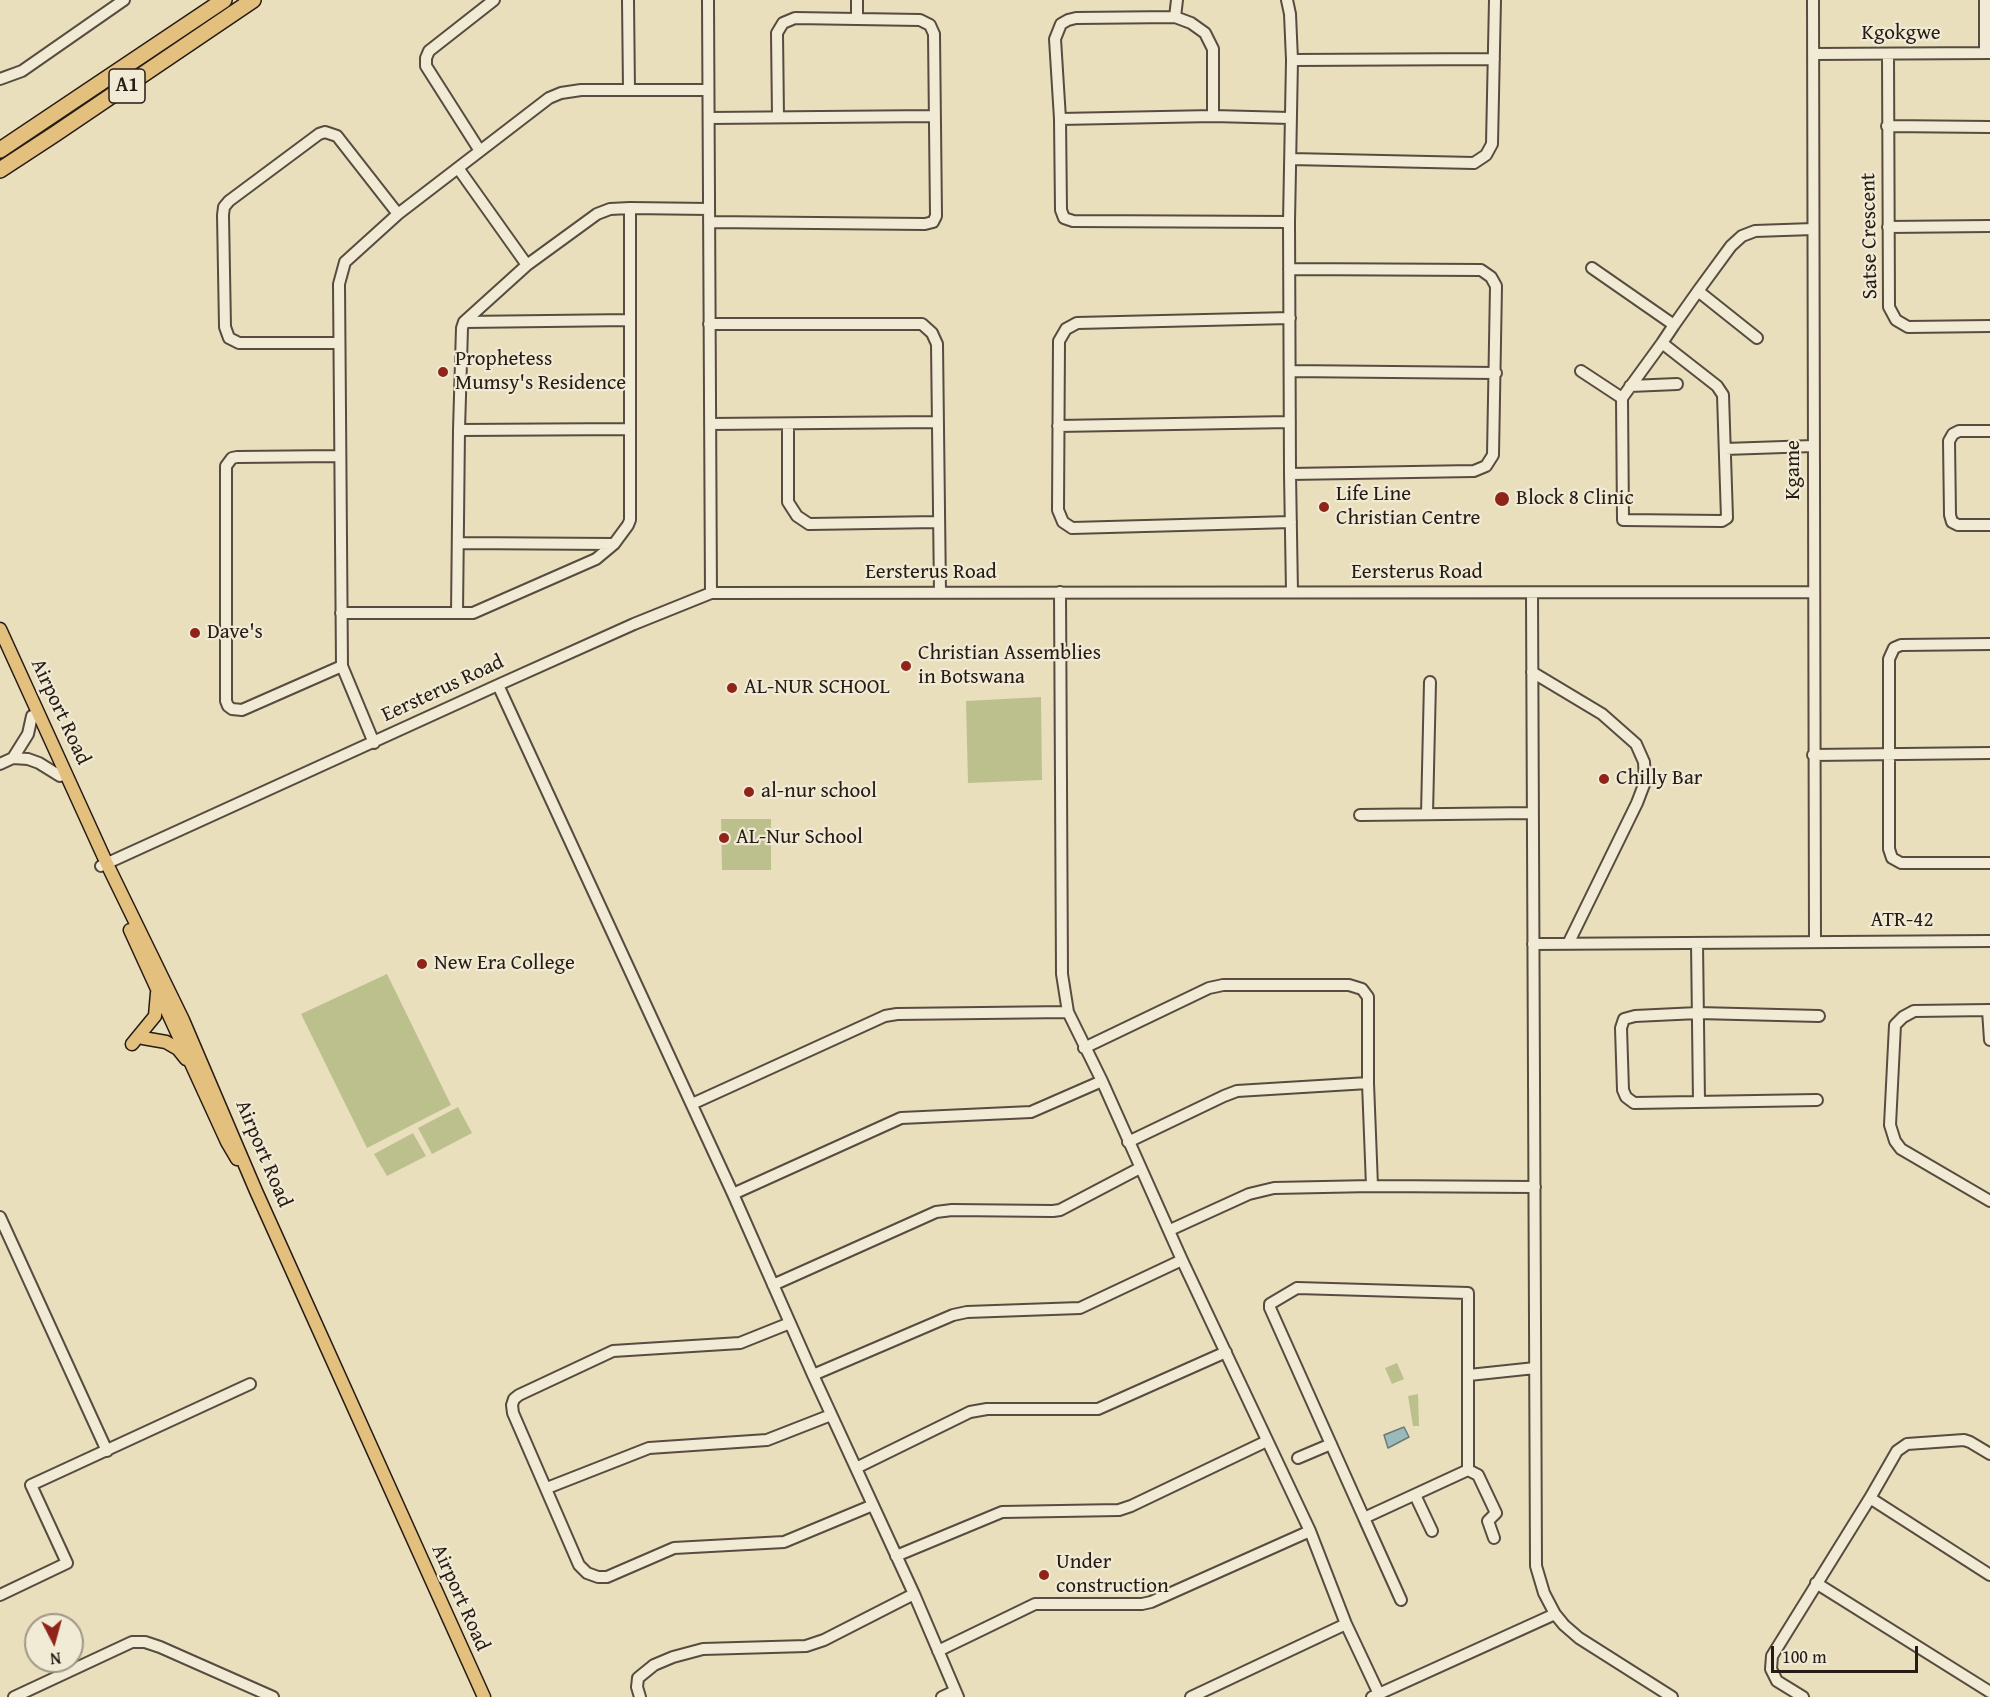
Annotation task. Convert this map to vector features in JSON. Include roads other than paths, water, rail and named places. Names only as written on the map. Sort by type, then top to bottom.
[{"type":"highway","name":"A1","points":[[0,150],[224,0]]},
{"type":"highway","name":"A1","points":[[0,170],[253,0]]},
{"type":"main road","name":"Airport Road","points":[[0,629],[104,865],[183,1020],[256,1191],[484,1697]]},
{"type":"main road","points":[[0,645],[32,717],[104,865],[227,1142],[256,1191]]},
{"type":"main road","points":[[157,988],[155,1016],[138,1041],[160,1040],[173,1046],[194,1070]]},
{"type":"street","points":[[0,79],[22,71],[124,0]]},
{"type":"street","points":[[480,151],[426,66],[426,58],[429,51],[494,0]]},
{"type":"street","points":[[628,0],[628,90]]},
{"type":"street","points":[[708,0],[711,593]]},
{"type":"street","points":[[857,0],[857,19]]},
{"type":"street","points":[[1175,18],[1177,0]]},
{"type":"street","points":[[1287,0],[1290,14],[1292,60],[1289,270],[1293,592]]},
{"type":"street","points":[[1291,159],[1474,163],[1486,155],[1492,144],[1495,0]]},
{"type":"street","name":"Kgame","points":[[1813,0],[1815,941]]},
{"type":"street","points":[[1985,0],[1988,53]]},
{"type":"street","points":[[709,222],[925,224],[933,222],[936,216],[934,34],[930,25],[920,20],[795,18],[783,23],[777,33],[778,117]]},
{"type":"street","points":[[1213,116],[1213,49],[1205,33],[1191,23],[1175,18],[1076,18],[1061,24],[1055,39],[1061,210],[1064,218],[1073,221],[1289,222]]},
{"type":"street","name":"Kgokgwe","points":[[1813,54],[1988,53]]},
{"type":"street","name":"Satse Crescent","points":[[1888,54],[1889,307],[1896,320],[1908,327],[1990,326]]},
{"type":"street","points":[[1292,60],[1494,59]]},
{"type":"street","points":[[374,742],[342,666],[339,284],[345,262],[398,214],[549,98],[561,93],[580,90],[708,90]]},
{"type":"street","points":[[709,118],[934,116]]},
{"type":"street","points":[[1059,119],[1213,116],[1290,118]]},
{"type":"street","points":[[1887,126],[1990,127]]},
{"type":"street","points":[[339,343],[239,343],[229,338],[225,327],[224,207],[319,134],[325,132],[337,136],[398,214]]},
{"type":"street","points":[[458,168],[527,265]]},
{"type":"street","points":[[457,613],[459,430],[464,322],[527,265],[597,214],[610,209],[630,207],[709,209]]},
{"type":"street","points":[[341,613],[473,613],[596,560],[614,544],[630,520],[630,207]]},
{"type":"street","points":[[1888,227],[1990,226]]},
{"type":"street","points":[[1662,342],[1717,386],[1723,395],[1727,518],[1725,520],[1623,520],[1622,398],[1698,291],[1731,246],[1742,236],[1755,231],[1813,229]]},
{"type":"street","points":[[1592,268],[1674,325]]},
{"type":"street","points":[[1289,270],[1481,270],[1491,277],[1497,286],[1493,455],[1486,466],[1474,471],[1290,474]]},
{"type":"street","points":[[1698,291],[1757,338]]},
{"type":"street","points":[[1290,318],[1077,323],[1066,329],[1059,341],[1058,510],[1063,522],[1071,528],[1291,522]]},
{"type":"street","points":[[464,322],[630,320]]},
{"type":"street","points":[[710,324],[922,324],[932,333],[937,344],[940,593]]},
{"type":"street","points":[[1290,371],[1496,374]]},
{"type":"street","points":[[1581,371],[1622,398]]},
{"type":"street","points":[[1630,387],[1677,384]]},
{"type":"street","points":[[710,424],[938,422]]},
{"type":"street","points":[[1058,426],[1290,422]]},
{"type":"street","points":[[788,424],[788,502],[797,516],[809,524],[938,522]]},
{"type":"street","points":[[459,430],[630,429]]},
{"type":"street","points":[[1990,431],[1959,431],[1953,434],[1949,441],[1949,451],[1952,522],[1958,525],[1990,525]]},
{"type":"street","points":[[1725,449],[1813,446]]},
{"type":"street","points":[[339,456],[237,457],[232,458],[226,466],[226,700],[232,709],[242,710],[342,666]]},
{"type":"street","points":[[458,543],[614,544]]},
{"type":"street","points":[[1060,592],[1062,974],[1068,1012],[1310,1531],[1376,1695],[1555,1614]]},
{"type":"street","points":[[1532,592],[1536,1566],[1544,1593],[1555,1614],[1579,1638],[1672,1697]]},
{"type":"street","name":"Eersterus Road","points":[[104,865],[634,624],[711,593],[1813,592]]},
{"type":"street","points":[[1990,644],[1901,645],[1894,648],[1889,659],[1889,849],[1892,858],[1901,862],[1990,863]]},
{"type":"street","points":[[1532,672],[1602,714],[1636,744],[1644,762],[1644,782],[1637,802],[1568,944]]},
{"type":"street","points":[[1427,814],[1430,682]]},
{"type":"street","points":[[498,685],[692,1104],[914,1594],[956,1694],[942,1697]]},
{"type":"street","points":[[13,758],[28,734],[32,717]]},
{"type":"street","points":[[1813,755],[1990,753]]},
{"type":"street","points":[[0,764],[13,758],[28,759],[60,776]]},
{"type":"street","points":[[1360,815],[1532,813]]},
{"type":"street","name":"ATR-42","points":[[1533,944],[1990,940]]},
{"type":"street","points":[[1697,943],[1699,1102]]},
{"type":"street","points":[[1084,1048],[1209,988],[1235,984],[1349,985],[1362,989],[1368,997],[1368,1083],[1372,1186]]},
{"type":"street","points":[[1990,1040],[1989,1010],[1914,1011],[1903,1017],[1895,1025],[1890,1125],[1895,1141],[1901,1149],[1990,1201]]},
{"type":"street","points":[[692,1104],[885,1016],[1068,1012]]},
{"type":"street","points":[[1817,1100],[1634,1103],[1626,1097],[1623,1090],[1621,1028],[1624,1019],[1635,1016],[1698,1013],[1819,1016]]},
{"type":"street","points":[[733,1194],[902,1119],[1031,1112],[1102,1081]]},
{"type":"street","points":[[1128,1142],[1237,1091],[1368,1083]]},
{"type":"street","points":[[773,1285],[936,1212],[1060,1210],[1140,1168]]},
{"type":"street","points":[[1170,1230],[1249,1194],[1274,1188],[1535,1187]]},
{"type":"street","points":[[0,1217],[106,1450]]},
{"type":"street","points":[[813,1375],[953,1315],[967,1312],[1080,1308],[1182,1260]]},
{"type":"street","points":[[1401,1600],[1270,1304],[1293,1289],[1467,1292],[1469,1294],[1468,1470]]},
{"type":"street","points":[[790,1323],[740,1343],[613,1351],[519,1395],[512,1405],[513,1413],[579,1565],[587,1574],[607,1577],[670,1549],[783,1542],[873,1505]]},
{"type":"street","points":[[856,1468],[970,1412],[987,1409],[1098,1409],[1226,1352]]},
{"type":"street","points":[[1469,1375],[1535,1368]]},
{"type":"street","points":[[0,1595],[67,1563],[31,1485],[250,1384]]},
{"type":"street","points":[[546,1488],[649,1448],[766,1440],[831,1415]]},
{"type":"street","points":[[1803,1697],[1777,1681],[1771,1669],[1772,1656],[1870,1498],[1897,1450],[1908,1444],[1964,1440],[1990,1454]]},
{"type":"street","points":[[896,1556],[1002,1512],[1119,1510],[1267,1441]]},
{"type":"street","points":[[1298,1458],[1331,1444]]},
{"type":"street","points":[[1364,1518],[1468,1470]]},
{"type":"street","points":[[1468,1470],[1478,1475],[1496,1513],[1488,1521],[1494,1538]]},
{"type":"street","points":[[1415,1495],[1432,1531]]},
{"type":"street","points":[[1870,1498],[1990,1575]]},
{"type":"street","points":[[938,1651],[1035,1604],[1142,1604],[1151,1602],[1310,1531]]},
{"type":"street","points":[[1816,1583],[1990,1692]]},
{"type":"street","points":[[640,1697],[638,1678],[654,1665],[673,1657],[703,1649],[806,1646],[824,1640],[914,1594]]},
{"type":"street","points":[[1191,1697],[1346,1624]]},
{"type":"street","points":[[14,1697],[132,1642],[145,1642],[273,1697]]},
{"type":"water","points":[[1404,1427],[1409,1437],[1388,1448],[1384,1435]]},
{"type":"place","name":"Prophetess Mumsy's Residence","points":[[443,372]]},
{"type":"place","name":"Block 8 Clinic","points":[[1502,499]]},
{"type":"place","name":"Life Line Christian Centre","points":[[1324,507]]},
{"type":"place","name":"Dave's","points":[[195,633]]},
{"type":"place","name":"Christian Assemblies in Botswana","points":[[906,666]]},
{"type":"place","name":"AL-NUR SCHOOL","points":[[732,688]]},
{"type":"place","name":"Chilly Bar","points":[[1604,779]]},
{"type":"place","name":"al-nur school","points":[[749,792]]},
{"type":"place","name":"AL-Nur School","points":[[724,838]]},
{"type":"place","name":"New Era College","points":[[422,964]]},
{"type":"place","name":"Under construction","points":[[1044,1575]]}]
